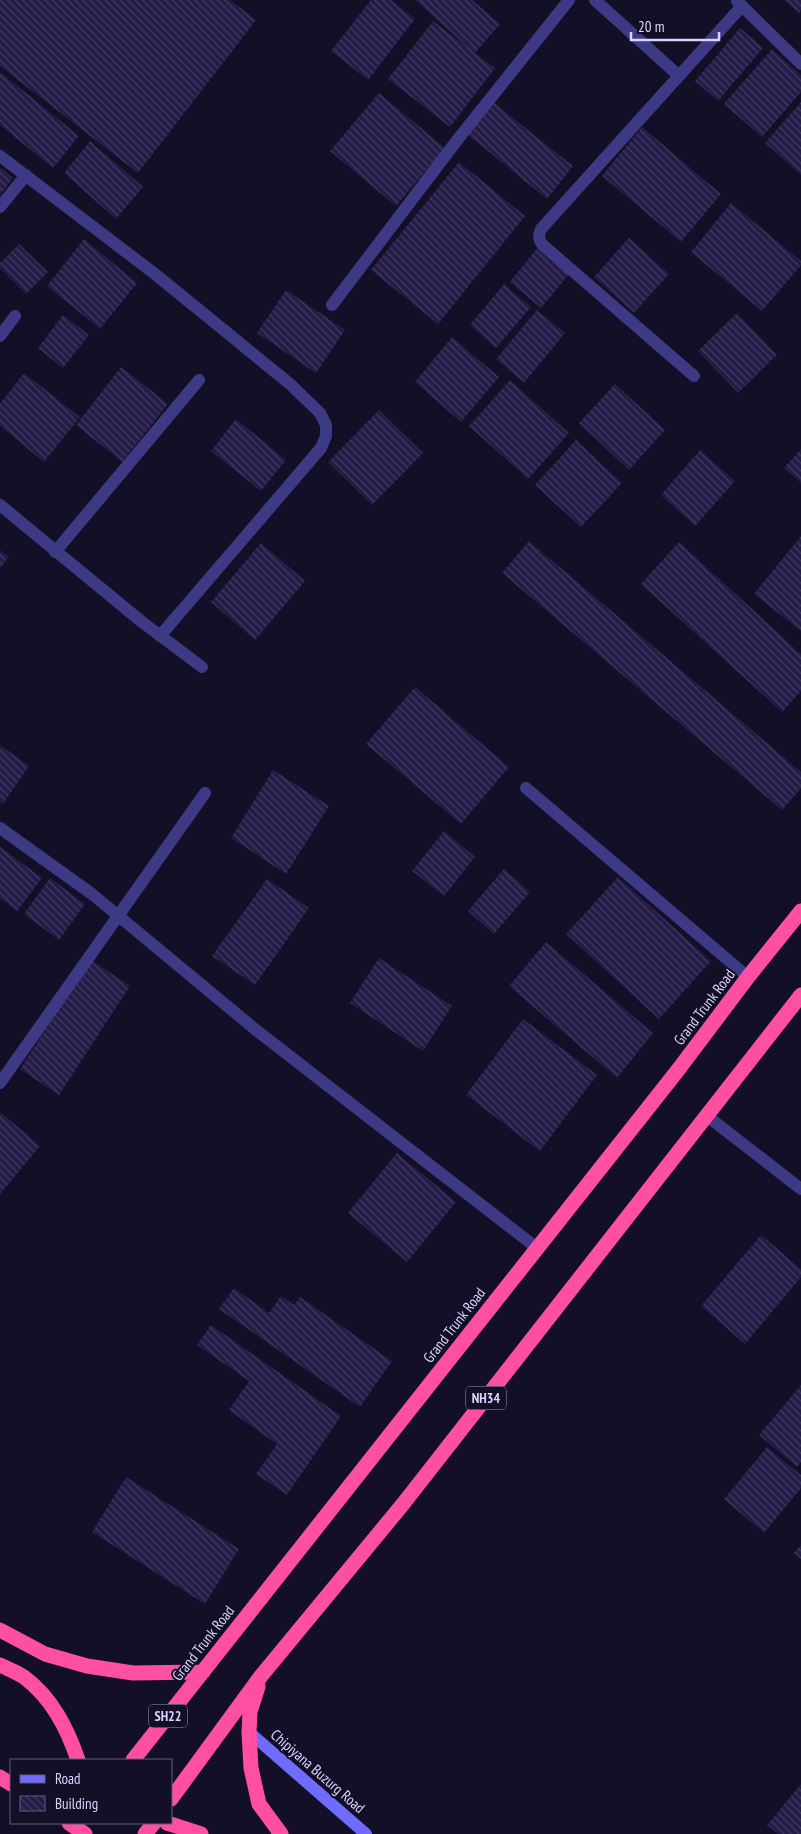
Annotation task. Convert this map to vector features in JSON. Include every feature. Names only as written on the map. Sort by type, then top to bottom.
[{"type":"highway","name":"Grand Trunk Road","points":[[134,1759],[678,1070],[748,977],[801,911]]},
{"type":"highway","name":"NH34","points":[[172,1798],[261,1676],[403,1504],[801,995]]},
{"type":"highway","points":[[0,1630],[45,1654],[87,1666],[133,1673],[203,1672]]},
{"type":"highway","points":[[0,1665],[24,1677],[47,1698],[66,1727],[78,1759]]},
{"type":"highway","points":[[261,1676],[250,1712],[251,1768],[259,1804],[281,1834]]},
{"type":"highway","points":[[70,1824],[85,1834]]},
{"type":"highway","points":[[75,1834],[83,1824]]},
{"type":"highway","points":[[145,1834],[153,1824]]},
{"type":"highway","points":[[170,1824],[201,1834]]},
{"type":"street","points":[[332,305],[458,139],[569,0]]},
{"type":"street","points":[[595,0],[678,75]]},
{"type":"street","points":[[694,376],[544,246],[538,236],[548,222],[678,75],[738,3],[801,64]]},
{"type":"street","points":[[0,156],[155,274],[290,384],[320,413],[326,425],[326,436],[321,448],[160,636]]},
{"type":"street","points":[[0,206],[26,175]]},
{"type":"street","points":[[0,336],[15,316]]},
{"type":"street","points":[[55,552],[200,380]]},
{"type":"street","points":[[0,505],[55,552],[202,667]]},
{"type":"street","points":[[526,788],[748,977]]},
{"type":"street","points":[[0,1082],[205,793]]},
{"type":"street","points":[[0,828],[92,894],[256,1030],[537,1248]]},
{"type":"street","points":[[706,1116],[801,1189]]},
{"type":"street","name":"Chipiyana Buzurg Road","points":[[249,1732],[366,1834]]},
{"type":"building","points":[[0,0],[230,0],[256,20],[138,173],[0,66]]},
{"type":"building","points":[[371,0],[391,0],[415,19],[368,80],[331,51]]},
{"type":"building","points":[[415,0],[472,0],[500,24],[475,53],[495,68],[450,127],[388,79],[433,21],[470,49]]},
{"type":"building","points":[[784,0],[801,0],[801,10],[799,13]]},
{"type":"building","points":[[740,28],[763,48],[718,101],[695,81]]},
{"type":"building","points":[[772,49],[801,75],[801,92],[762,137],[724,104]]},
{"type":"building","points":[[0,72],[79,136],[53,168],[0,125]]},
{"type":"building","points":[[379,93],[445,148],[396,206],[330,151]]},
{"type":"building","points":[[493,102],[573,166],[547,199],[467,134]]},
{"type":"building","points":[[801,102],[801,175],[765,143]]},
{"type":"building","points":[[642,127],[721,194],[681,242],[602,176]]},
{"type":"building","points":[[90,141],[143,187],[116,219],[64,173]]},
{"type":"building","points":[[459,162],[525,216],[438,324],[371,270]]},
{"type":"building","points":[[0,167],[13,178],[0,195]]},
{"type":"building","points":[[731,203],[801,261],[801,265],[762,311],[691,252]]},
{"type":"building","points":[[629,238],[669,274],[634,313],[594,277]]},
{"type":"building","points":[[84,239],[137,283],[100,329],[47,286]]},
{"type":"building","points":[[19,244],[48,272],[26,294],[0,268],[0,263]]},
{"type":"building","points":[[538,247],[569,274],[541,308],[510,282]]},
{"type":"building","points":[[504,284],[531,307],[496,348],[470,325]]},
{"type":"building","points":[[286,290],[345,330],[316,373],[257,333]]},
{"type":"building","points":[[537,310],[565,333],[524,383],[496,359]]},
{"type":"building","points":[[737,313],[777,355],[738,393],[698,351]]},
{"type":"building","points":[[63,315],[89,335],[63,368],[38,348]]},
{"type":"building","points":[[452,337],[499,377],[461,422],[415,382]]},
{"type":"building","points":[[121,367],[168,404],[122,462],[76,425]]},
{"type":"building","points":[[24,373],[80,417],[44,462],[0,426],[0,404]]},
{"type":"building","points":[[510,380],[569,433],[528,479],[469,426]]},
{"type":"building","points":[[615,384],[665,430],[629,470],[579,423]]},
{"type":"building","points":[[379,410],[423,453],[372,505],[328,462]]},
{"type":"building","points":[[236,419],[286,460],[261,491],[211,451]]},
{"type":"building","points":[[576,440],[622,483],[581,527],[535,485]]},
{"type":"building","points":[[801,449],[801,483],[784,468]]},
{"type":"building","points":[[700,450],[735,481],[695,526],[661,495]]},
{"type":"building","points":[[801,536],[801,631],[754,594]]},
{"type":"building","points":[[529,541],[801,772],[801,788],[782,810],[502,573]]},
{"type":"building","points":[[679,542],[801,654],[801,691],[782,712],[641,584]]},
{"type":"building","points":[[261,543],[305,581],[255,640],[211,602]]},
{"type":"building","points":[[0,550],[9,557],[0,568]]},
{"type":"building","points":[[415,687],[509,767],[461,824],[366,744]]},
{"type":"building","points":[[0,745],[29,766],[3,804],[0,802]]},
{"type":"building","points":[[273,770],[329,806],[286,874],[231,838]]},
{"type":"building","points":[[444,831],[475,857],[444,896],[412,871]]},
{"type":"building","points":[[0,847],[42,878],[17,911],[0,898]]},
{"type":"building","points":[[504,869],[530,892],[494,934],[468,911]]},
{"type":"building","points":[[618,877],[711,961],[659,1019],[566,934]]},
{"type":"building","points":[[50,878],[85,904],[59,940],[24,914]]},
{"type":"building","points":[[267,879],[309,908],[255,985],[212,956]]},
{"type":"building","points":[[546,942],[653,1033],[617,1078],[509,986]]},
{"type":"building","points":[[379,958],[452,1006],[423,1051],[350,1003]]},
{"type":"building","points":[[91,960],[130,986],[59,1095],[20,1069]]},
{"type":"building","points":[[523,1019],[597,1075],[540,1151],[466,1095]]},
{"type":"building","points":[[0,1112],[40,1146],[0,1194]]},
{"type":"building","points":[[397,1153],[456,1202],[407,1262],[348,1213]]},
{"type":"building","points":[[761,1235],[801,1269],[801,1277],[745,1344],[701,1306]]},
{"type":"building","points":[[234,1288],[269,1313],[281,1296],[294,1305],[300,1297],[392,1361],[360,1407],[219,1309]]},
{"type":"building","points":[[211,1325],[341,1416],[287,1495],[256,1474],[277,1444],[229,1410],[249,1381],[197,1345]]},
{"type":"building","points":[[801,1385],[801,1462],[797,1467],[759,1435]]},
{"type":"building","points":[[767,1447],[801,1475],[801,1488],[764,1533],[724,1499]]},
{"type":"building","points":[[126,1477],[239,1549],[205,1604],[92,1532]]},
{"type":"building","points":[[801,1545],[801,1559],[794,1553]]},
{"type":"building","points":[[801,1784],[801,1834],[778,1834],[767,1825]]}]
